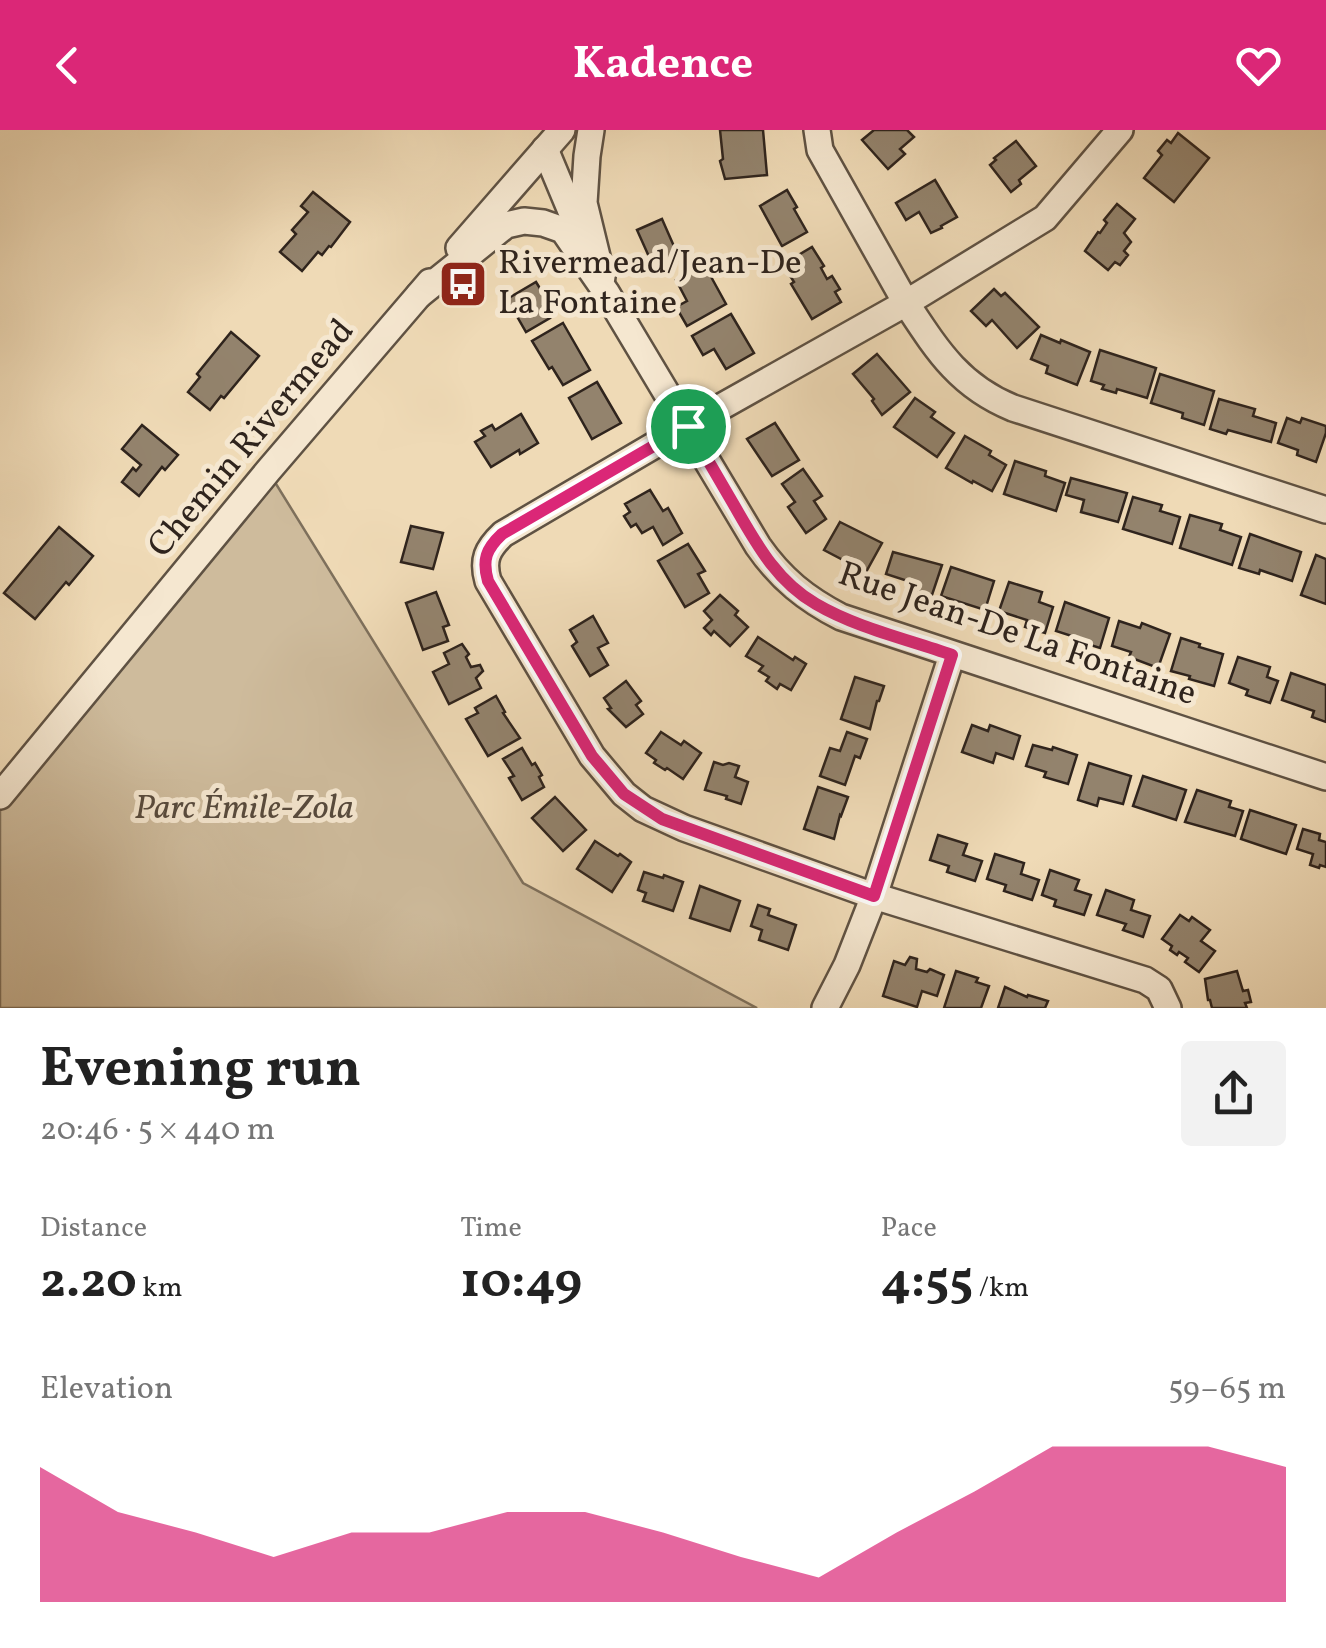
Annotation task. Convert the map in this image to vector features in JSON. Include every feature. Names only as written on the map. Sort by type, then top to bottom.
[{"type":"street","name":"Rue Jean-De La Fontaine","points":[[592,130],[586,156],[584,202],[606,292]]},
{"type":"street","points":[[817,130],[820,150],[906,304],[954,370],[989,398],[1326,510]]},
{"type":"street","points":[[1120,130],[1045,218],[906,304],[502,534],[485,556],[484,567],[488,581],[592,756],[624,794],[662,819],[874,896],[1145,980],[1158,990],[1168,1008]]},
{"type":"street","name":"Rue Jean-De La Fontaine","points":[[553,140],[606,292]]},
{"type":"street","name":"Chemin Rivermead","points":[[0,796],[268,472],[553,140]]},
{"type":"street","name":"Rue Jean-De La Fontaine","points":[[419,295],[506,225],[524,221],[563,230],[606,292],[758,546],[774,569],[812,602],[841,617],[952,655],[1326,777]]},
{"type":"street","points":[[825,1008],[874,896],[952,655]]},
{"type":"green space","name":"Parc Émile-Zola","points":[[268,471],[523,883],[757,1008],[0,1008],[0,796]]},
{"type":"building","points":[[720,130],[763,130],[767,175],[725,179],[720,161]]},
{"type":"building","points":[[874,130],[907,130],[914,137],[900,149],[905,154],[888,169],[862,140]]},
{"type":"building","points":[[1178,133],[1209,158],[1174,202],[1144,178],[1162,155],[1158,151]]},
{"type":"building","points":[[1016,141],[1036,166],[1011,192],[990,165]]},
{"type":"building","points":[[935,180],[957,217],[931,233],[919,212],[906,220],[896,203]]},
{"type":"building","points":[[787,190],[807,232],[782,246],[760,206]]},
{"type":"building","points":[[313,192],[350,222],[331,247],[322,255],[318,252],[302,271],[280,252],[296,234],[292,230],[308,212],[301,206]]},
{"type":"building","points":[[1117,204],[1135,219],[1124,233],[1131,242],[1124,251],[1128,255],[1120,265],[1115,262],[1108,270],[1085,251]]},
{"type":"building","points":[[662,219],[680,260],[655,270],[637,230]]},
{"type":"building","points":[[812,247],[827,279],[832,276],[840,289],[835,292],[841,302],[812,319],[787,271],[794,267],[790,260]]},
{"type":"building","points":[[704,264],[726,304],[687,326],[676,307],[687,301],[676,280]]},
{"type":"building","points":[[536,282],[549,303],[543,306],[550,318],[526,332],[507,299]]},
{"type":"building","points":[[994,289],[1001,296],[1005,293],[1039,327],[1017,348],[992,320],[986,326],[971,311]]},
{"type":"building","points":[[731,314],[754,353],[726,369],[714,349],[703,355],[692,336]]},
{"type":"building","points":[[563,323],[590,370],[563,385],[532,341]]},
{"type":"building","points":[[231,332],[259,356],[210,410],[188,392],[200,377],[197,374]]},
{"type":"building","points":[[1041,335],[1090,352],[1077,385],[1046,373],[1048,366],[1031,359]]},
{"type":"building","points":[[1100,350],[1156,368],[1147,398],[1102,389],[1104,385],[1091,381]]},
{"type":"building","points":[[877,354],[910,392],[882,415],[853,374]]},
{"type":"building","points":[[1160,374],[1214,391],[1204,425],[1182,418],[1183,413],[1151,403]]},
{"type":"building","points":[[597,382],[621,423],[592,439],[569,398]]},
{"type":"building","points":[[915,398],[935,412],[931,417],[954,433],[937,457],[894,427]]},
{"type":"building","points":[[1219,399],[1255,409],[1253,416],[1276,423],[1271,442],[1210,429]]},
{"type":"building","points":[[521,414],[538,443],[491,467],[475,442],[485,436],[481,431],[492,425],[495,430]]},
{"type":"building","points":[[1287,418],[1300,423],[1302,418],[1326,426],[1316,462],[1278,443]]},
{"type":"building","points":[[775,423],[799,460],[772,476],[747,439]]},
{"type":"building","points":[[142,425],[178,455],[165,470],[162,467],[139,496],[122,482],[133,468],[136,471],[141,465],[122,449]]},
{"type":"building","points":[[965,436],[1006,465],[992,491],[946,468]]},
{"type":"building","points":[[1015,461],[1046,471],[1045,476],[1065,483],[1056,511],[1004,494]]},
{"type":"building","points":[[803,469],[822,496],[814,501],[826,519],[806,533],[788,507],[795,502],[782,484]]},
{"type":"building","points":[[1071,478],[1127,493],[1118,522],[1081,512],[1084,500],[1066,495]]},
{"type":"building","points":[[650,490],[663,511],[668,508],[682,533],[663,545],[653,527],[642,533],[636,524],[631,527],[624,516],[630,512],[625,504]]},
{"type":"building","points":[[1133,497],[1162,505],[1160,511],[1180,517],[1172,544],[1123,529]]},
{"type":"building","points":[[1190,515],[1222,524],[1220,530],[1241,537],[1232,565],[1180,548]]},
{"type":"building","points":[[840,522],[882,543],[866,572],[824,550]]},
{"type":"building","points":[[411,526],[443,533],[433,569],[401,562]]},
{"type":"building","points":[[59,527],[93,556],[35,619],[4,593]]},
{"type":"building","points":[[1250,534],[1301,552],[1292,581],[1260,570],[1259,574],[1239,568]]},
{"type":"building","points":[[688,544],[705,571],[698,574],[709,593],[685,607],[658,561]]},
{"type":"building","points":[[893,552],[942,565],[932,595],[912,589],[914,583],[886,574]]},
{"type":"building","points":[[1316,555],[1326,559],[1326,604],[1301,595]]},
{"type":"building","points":[[951,567],[994,581],[985,610],[941,596]]},
{"type":"building","points":[[1009,582],[1042,592],[1039,602],[1053,607],[1045,633],[1025,627],[1027,620],[999,611]]},
{"type":"building","points":[[436,592],[449,625],[443,627],[448,641],[423,650],[406,603]]},
{"type":"building","points":[[720,595],[738,611],[735,615],[748,627],[730,646],[714,631],[711,635],[704,628],[712,620],[704,611]]},
{"type":"building","points":[[1065,602],[1109,618],[1100,648],[1056,631]]},
{"type":"building","points":[[593,616],[608,643],[598,648],[608,665],[590,676],[572,646],[577,642],[570,630]]},
{"type":"building","points":[[1119,621],[1140,628],[1142,623],[1170,634],[1158,668],[1112,646]]},
{"type":"building","points":[[758,637],[806,664],[791,690],[780,684],[777,689],[766,681],[769,677],[759,671],[763,666],[746,656]]},
{"type":"building","points":[[1181,638],[1223,654],[1214,686],[1171,671]]},
{"type":"building","points":[[462,644],[471,667],[480,665],[483,671],[476,678],[481,688],[449,704],[433,672],[449,664],[444,653]]},
{"type":"building","points":[[1238,657],[1270,667],[1267,677],[1278,681],[1270,703],[1246,695],[1248,690],[1229,683]]},
{"type":"building","points":[[1291,673],[1326,685],[1326,722],[1312,717],[1314,711],[1282,700]]},
{"type":"building","points":[[855,677],[884,686],[870,729],[841,719]]},
{"type":"building","points":[[626,681],[641,701],[636,705],[643,714],[626,727],[608,709],[611,708],[604,698]]},
{"type":"building","points":[[496,696],[520,738],[488,756],[466,719],[478,713],[475,708]]},
{"type":"building","points":[[972,725],[988,731],[990,725],[1020,736],[1013,759],[996,753],[993,763],[962,752]]},
{"type":"building","points":[[661,732],[701,753],[683,779],[654,763],[656,760],[646,753]]},
{"type":"building","points":[[847,732],[867,739],[860,758],[855,756],[845,785],[820,776],[830,748],[840,751]]},
{"type":"building","points":[[1033,745],[1077,755],[1068,784],[1044,777],[1046,772],[1026,766]]},
{"type":"building","points":[[522,748],[542,775],[539,777],[544,787],[522,800],[503,759]]},
{"type":"building","points":[[714,762],[739,766],[735,777],[748,782],[741,804],[705,790]]},
{"type":"building","points":[[1089,763],[1131,776],[1123,804],[1099,798],[1097,806],[1078,800]]},
{"type":"building","points":[[1143,776],[1186,790],[1176,820],[1133,806]]},
{"type":"building","points":[[818,787],[848,797],[834,839],[804,829]]},
{"type":"building","points":[[1197,790],[1231,801],[1229,807],[1243,811],[1235,836],[1185,822]]},
{"type":"building","points":[[555,797],[586,830],[563,851],[532,818]]},
{"type":"building","points":[[1250,810],[1296,825],[1286,854],[1241,839]]},
{"type":"building","points":[[1303,829],[1320,834],[1319,840],[1326,842],[1326,867],[1310,865],[1313,854],[1297,849]]},
{"type":"building","points":[[938,835],[967,844],[963,855],[982,861],[975,881],[947,872],[949,866],[930,860]]},
{"type":"building","points":[[595,841],[631,862],[612,892],[577,869]]},
{"type":"building","points":[[995,854],[1024,863],[1021,874],[1039,880],[1032,900],[1004,891],[1006,885],[987,879]]},
{"type":"building","points":[[1050,870],[1079,880],[1075,890],[1091,895],[1084,915],[1054,906],[1056,900],[1042,895]]},
{"type":"building","points":[[644,872],[683,882],[673,911],[643,901],[646,893],[638,890]]},
{"type":"building","points":[[700,886],[740,901],[730,931],[690,918]]},
{"type":"building","points":[[1106,890],[1134,900],[1131,910],[1150,916],[1143,937],[1123,930],[1126,924],[1097,915]]},
{"type":"building","points":[[758,905],[770,909],[768,915],[796,925],[788,950],[759,940],[762,930],[751,926]]},
{"type":"building","points":[[1180,915],[1189,921],[1192,917],[1210,930],[1201,941],[1215,951],[1199,972],[1185,962],[1188,958],[1170,950],[1172,946],[1162,939]]},
{"type":"building","points":[[910,957],[917,959],[916,969],[944,975],[937,996],[922,991],[917,1007],[883,996],[894,961],[905,965]]},
{"type":"building","points":[[956,971],[989,986],[981,1008],[944,1008]]},
{"type":"building","points":[[1237,971],[1243,991],[1248,990],[1251,1002],[1245,1003],[1247,1008],[1212,1008],[1205,979]]},
{"type":"building","points":[[1005,987],[1048,1001],[1045,1008],[998,1008]]},
{"type":"place","name":"Rivermead/Jean-De La Fontaine","points":[[463,284]]},
{"type":"route","points":[[688,426],[758,546],[792,587],[841,617],[952,655],[874,896],[684,828],[662,819],[624,794],[592,756],[488,581],[485,556],[502,534],[688,426]]}]
